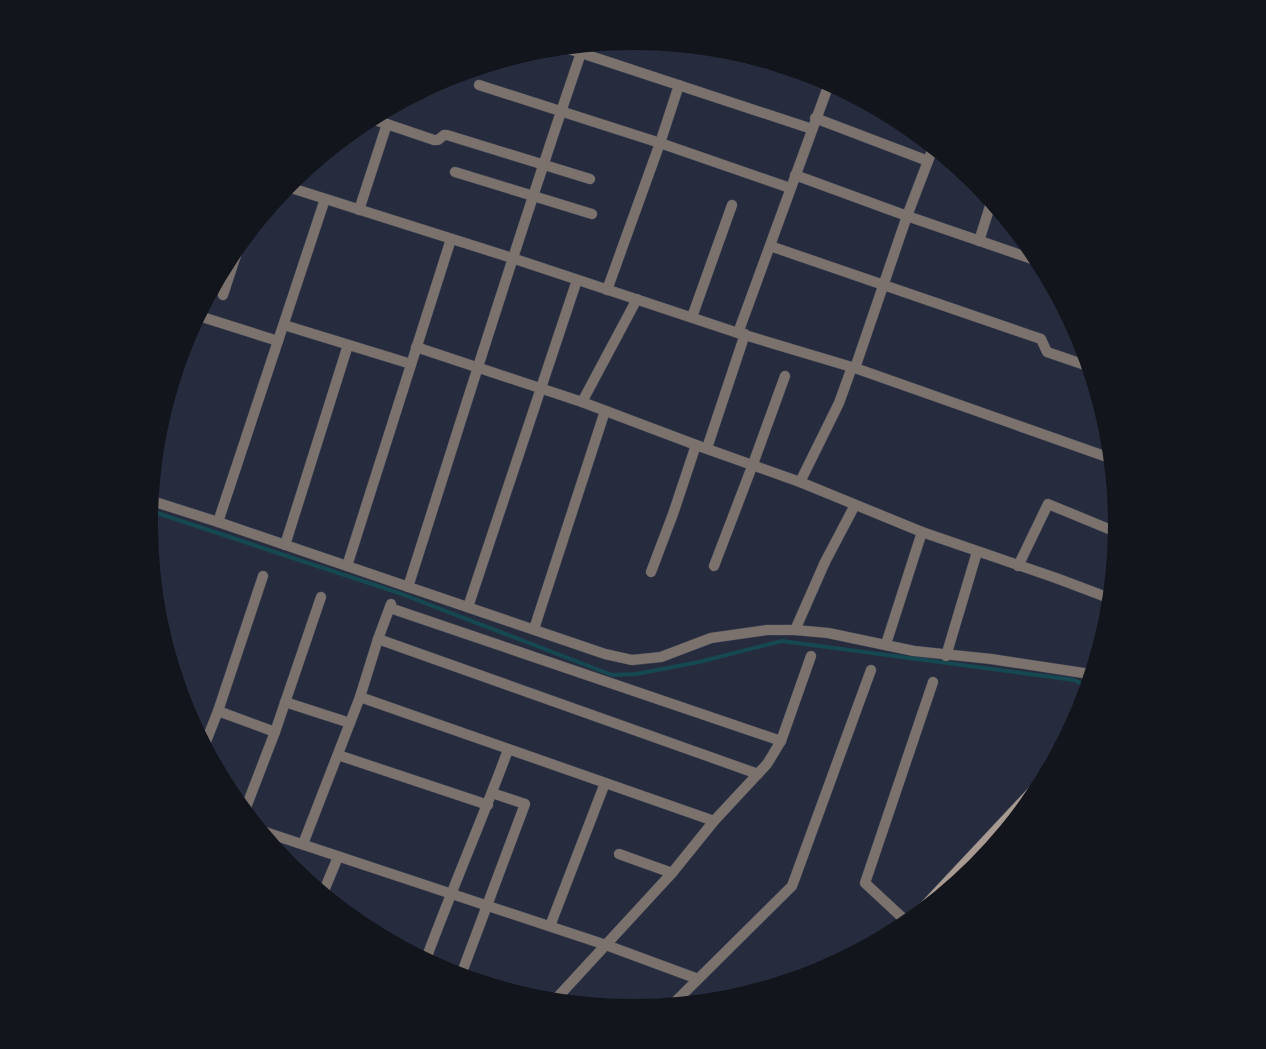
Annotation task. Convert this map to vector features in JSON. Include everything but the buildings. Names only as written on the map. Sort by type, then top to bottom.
[{"type":"street","points":[[581,53],[812,129]]},
{"type":"street","points":[[408,587],[512,258],[581,53]]},
{"type":"street","points":[[479,85],[660,143],[790,188]]},
{"type":"street","points":[[607,290],[679,85]]},
{"type":"street","points":[[707,448],[770,246],[826,91]]},
{"type":"street","points":[[816,118],[928,161]]},
{"type":"street","points":[[382,122],[434,140],[448,135],[590,179]]},
{"type":"street","points":[[359,210],[387,124]]},
{"type":"street","points":[[800,482],[839,404],[930,155]]},
{"type":"street","points":[[455,172],[592,214]]},
{"type":"street","points":[[795,175],[1024,256]]},
{"type":"street","points":[[298,188],[359,210],[742,334],[853,367],[1102,455]]},
{"type":"street","points":[[218,522],[326,199]]},
{"type":"street","points":[[692,317],[732,205]]},
{"type":"street","points":[[978,241],[989,211]]},
{"type":"street","points":[[347,566],[451,239]]},
{"type":"street","points":[[770,246],[1041,339],[1047,352],[1078,363]]},
{"type":"street","points":[[223,295],[230,274]]},
{"type":"street","points":[[468,607],[577,280]]},
{"type":"street","points":[[582,402],[637,299]]},
{"type":"street","points":[[206,318],[278,341]]},
{"type":"street","points":[[284,325],[411,364]]},
{"type":"street","points":[[285,545],[348,345]]},
{"type":"street","points":[[416,347],[479,366],[696,445],[754,464],[922,532],[1102,595]]},
{"type":"street","points":[[714,566],[754,464],[785,376]]},
{"type":"street","points":[[534,629],[605,411]]},
{"type":"street","points":[[651,572],[696,445]]},
{"type":"street","points":[[159,503],[605,654],[632,660],[661,657],[711,638],[767,630],[795,630],[828,633],[946,656],[991,659],[1083,673]]},
{"type":"street","points":[[795,630],[825,562],[855,504]]},
{"type":"street","points":[[1018,566],[1048,504],[1108,529]]},
{"type":"street","points":[[886,644],[922,532]]},
{"type":"street","points":[[946,656],[977,552]]},
{"type":"street","points":[[208,736],[263,576]]},
{"type":"street","points":[[248,802],[286,702],[321,597]]},
{"type":"street","points":[[303,844],[360,697],[391,605],[781,741]]},
{"type":"street","points":[[378,639],[758,774]]},
{"type":"street","points":[[561,993],[672,873],[714,821],[767,764],[781,741],[811,656]]},
{"type":"street","points":[[681,996],[792,886],[871,670]]},
{"type":"street","points":[[901,916],[865,884],[933,682]]},
{"type":"street","points":[[360,697],[714,821]]},
{"type":"street","points":[[286,702],[350,723]]},
{"type":"street","points":[[218,711],[275,732]]},
{"type":"street","points":[[428,953],[508,750]]},
{"type":"street","points":[[338,755],[488,805]]},
{"type":"street","points":[[550,926],[605,783]]},
{"type":"street","points":[[464,968],[525,804],[492,792]]},
{"type":"street","points":[[274,834],[606,945],[698,979]]},
{"type":"street","points":[[618,854],[672,873]]},
{"type":"street","points":[[326,886],[338,857]]},
{"type":"waterway","points":[[159,514],[399,593],[612,675],[636,674],[699,662],[782,641],[1074,680],[1080,683]]}]
